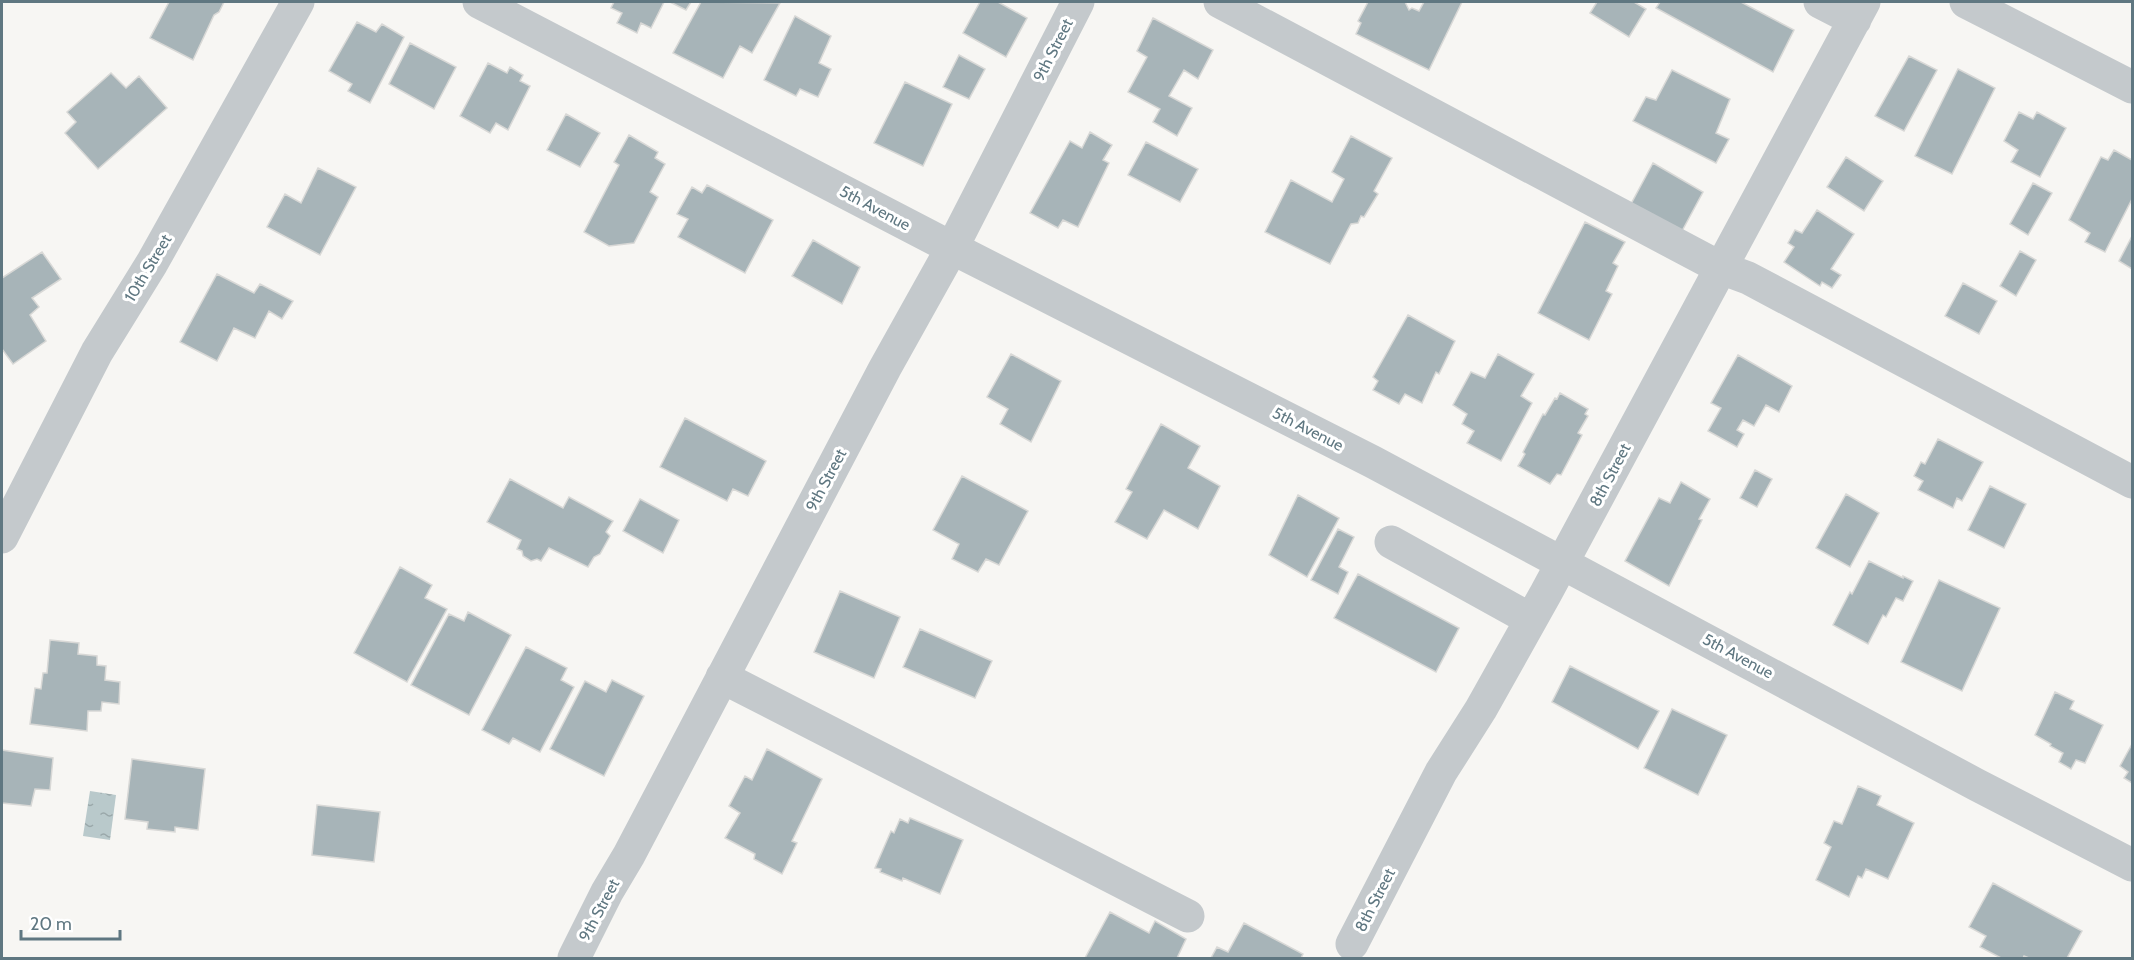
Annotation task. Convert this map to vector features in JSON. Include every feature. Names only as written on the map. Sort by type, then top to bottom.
[{"type":"street","name":"10th Street","points":[[2,537],[97,352],[152,264],[298,2]]},
{"type":"street","name":"5th Avenue","points":[[479,2],[952,248],[1373,462],[1967,780],[2133,866]]},
{"type":"street","name":"9th Street","points":[[574,958],[885,368],[952,248],[1078,2]]},
{"type":"street","points":[[1220,2],[1721,268],[1748,278],[2133,482]]},
{"type":"street","points":[[1820,2],[1859,10]]},
{"type":"street","points":[[1966,2],[2133,87]]},
{"type":"street","name":"8th Street","points":[[1352,945],[1441,772],[1481,709],[1563,563],[1859,10]]},
{"type":"street","points":[[1390,542],[1530,619]]},
{"type":"street","points":[[722,676],[1188,916]]},
{"type":"water","points":[[90,791],[116,795],[110,840],[83,836]]},
{"type":"building","points":[[169,2],[224,2],[219,12],[214,15],[193,60],[150,38]]},
{"type":"building","points":[[614,2],[664,2],[651,28],[641,23],[637,33],[617,23],[622,13],[611,8]]},
{"type":"building","points":[[670,2],[691,2],[686,10]]},
{"type":"building","points":[[701,2],[780,3],[752,53],[740,46],[723,78],[673,53]]},
{"type":"building","points":[[980,2],[998,2],[1027,18],[1006,57],[963,33]]},
{"type":"building","points":[[1368,2],[1405,2],[1409,10],[1412,8],[1419,11],[1424,2],[1462,2],[1429,70],[1356,34],[1361,23],[1358,21]]},
{"type":"building","points":[[1597,2],[1634,2],[1646,9],[1629,37],[1590,13]]},
{"type":"building","points":[[1660,2],[1741,2],[1794,30],[1773,72],[1656,8]]},
{"type":"building","points":[[795,16],[831,36],[819,63],[831,69],[818,97],[800,89],[796,96],[764,80]]},
{"type":"building","points":[[1153,18],[1213,50],[1198,79],[1184,70],[1169,96],[1192,108],[1177,136],[1153,122],[1160,109],[1128,92],[1147,57],[1137,51]]},
{"type":"building","points":[[357,22],[376,32],[382,24],[404,37],[370,103],[348,91],[352,84],[329,71]]},
{"type":"building","points":[[410,43],[456,67],[434,109],[389,84]]},
{"type":"building","points":[[959,55],[985,69],[969,99],[943,87]]},
{"type":"building","points":[[1909,56],[1937,70],[1904,131],[1875,116]]},
{"type":"building","points":[[488,63],[507,73],[510,67],[523,75],[520,81],[530,86],[508,130],[496,123],[490,133],[460,116]]},
{"type":"building","points":[[1958,69],[1995,88],[1952,174],[1915,156]]},
{"type":"building","points":[[1672,70],[1730,99],[1716,133],[1729,139],[1716,163],[1633,121],[1646,97],[1656,100]]},
{"type":"building","points":[[111,73],[126,88],[139,76],[167,108],[98,169],[65,133],[76,122],[67,112]]},
{"type":"building","points":[[905,82],[952,104],[923,166],[874,143]]},
{"type":"building","points":[[2019,112],[2033,119],[2037,112],[2066,128],[2040,177],[2011,162],[2018,150],[2004,141]]},
{"type":"building","points":[[566,114],[600,133],[580,167],[547,150]]},
{"type":"building","points":[[1090,132],[1112,145],[1103,160],[1109,163],[1078,227],[1063,220],[1058,228],[1030,213],[1070,141],[1082,148]]},
{"type":"building","points":[[629,135],[658,152],[655,158],[665,164],[650,192],[658,197],[634,243],[609,246],[584,232],[619,165],[614,162]]},
{"type":"building","points":[[1351,136],[1392,158],[1374,191],[1378,194],[1364,217],[1361,216],[1358,223],[1351,224],[1330,264],[1265,232],[1291,180],[1332,202],[1344,179],[1332,172]]},
{"type":"building","points":[[1146,142],[1198,169],[1180,202],[1128,175]]},
{"type":"building","points":[[2114,150],[2132,160],[2132,199],[2105,252],[2085,242],[2090,233],[2069,220],[2101,157],[2108,160]]},
{"type":"building","points":[[1846,157],[1883,181],[1864,211],[1827,187]]},
{"type":"building","points":[[1653,163],[1703,192],[1682,231],[1631,204]]},
{"type":"building","points":[[318,168],[356,187],[320,255],[267,227],[285,194],[301,203]]},
{"type":"building","points":[[2033,183],[2052,193],[2028,235],[2010,224]]},
{"type":"building","points":[[707,185],[773,220],[745,273],[678,237],[688,219],[677,214],[692,187],[702,193]]},
{"type":"building","points":[[1817,210],[1854,234],[1831,269],[1841,275],[1832,288],[1822,282],[1820,286],[1784,262],[1794,247],[1788,243],[1795,230],[1802,233]]},
{"type":"building","points":[[1585,222],[1625,242],[1613,263],[1618,266],[1606,291],[1612,294],[1589,340],[1538,313]]},
{"type":"building","points":[[2132,236],[2132,269],[2119,261]]},
{"type":"building","points":[[813,240],[860,267],[842,304],[792,276]]},
{"type":"building","points":[[2020,251],[2036,260],[2016,296],[2000,286]]},
{"type":"building","points":[[42,252],[61,279],[32,298],[39,307],[30,315],[46,341],[13,364],[2,349],[2,278]]},
{"type":"building","points":[[217,274],[254,293],[260,284],[293,301],[282,319],[269,311],[255,338],[234,328],[217,361],[180,342]]},
{"type":"building","points":[[1963,283],[1997,301],[1979,334],[1945,316]]},
{"type":"building","points":[[1408,315],[1455,341],[1439,374],[1436,372],[1422,403],[1405,394],[1399,404],[1373,390],[1378,381],[1373,377]]},
{"type":"building","points":[[1011,354],[1061,381],[1031,442],[1000,424],[1008,409],[987,397]]},
{"type":"building","points":[[1498,354],[1534,374],[1521,396],[1532,403],[1501,461],[1467,443],[1474,431],[1462,424],[1467,414],[1453,405],[1471,372],[1485,378]]},
{"type":"building","points":[[1738,355],[1792,386],[1779,412],[1766,405],[1754,426],[1743,420],[1737,430],[1744,434],[1737,447],[1708,431],[1721,408],[1711,403]]},
{"type":"building","points":[[1560,393],[1588,409],[1585,414],[1588,416],[1578,433],[1582,435],[1561,475],[1557,474],[1550,484],[1518,466],[1543,414],[1545,415]]},
{"type":"building","points":[[685,418],[766,461],[748,496],[733,489],[727,501],[660,467]]},
{"type":"building","points":[[1161,424],[1200,446],[1188,468],[1220,486],[1198,529],[1164,510],[1147,539],[1115,522],[1132,492],[1126,489]]},
{"type":"building","points":[[1938,439],[1983,462],[1962,501],[1957,498],[1953,508],[1918,490],[1923,481],[1914,476],[1921,462],[1925,464]]},
{"type":"building","points":[[1755,470],[1772,479],[1757,507],[1740,498]]},
{"type":"building","points":[[962,476],[1028,511],[999,565],[986,559],[978,572],[952,559],[959,544],[933,530]]},
{"type":"building","points":[[510,479],[563,508],[569,497],[613,521],[606,532],[610,536],[600,554],[594,557],[588,567],[549,548],[541,561],[537,559],[531,561],[517,549],[521,540],[487,522]]},
{"type":"building","points":[[1681,482],[1710,499],[1669,586],[1625,561],[1659,498],[1670,503]]},
{"type":"building","points":[[1990,486],[2026,504],[2004,548],[1968,530]]},
{"type":"building","points":[[1846,494],[1879,513],[1850,567],[1816,548]]},
{"type":"building","points":[[1298,495],[1339,518],[1307,577],[1269,555]]},
{"type":"building","points":[[640,499],[679,520],[663,553],[623,531]]},
{"type":"building","points":[[1338,529],[1354,537],[1339,567],[1348,572],[1338,594],[1311,580]]},
{"type":"building","points":[[1869,561],[1913,581],[1903,601],[1896,598],[1886,617],[1883,615],[1868,644],[1833,625]]},
{"type":"building","points":[[400,567],[432,585],[425,598],[447,609],[407,682],[354,653]]},
{"type":"building","points":[[1358,574],[1459,628],[1436,672],[1334,618]]},
{"type":"building","points":[[1939,580],[2000,608],[1962,691],[1901,662]]},
{"type":"building","points":[[840,591],[900,617],[874,678],[814,652]]},
{"type":"building","points":[[468,612],[511,635],[469,715],[411,685],[449,614],[464,621]]},
{"type":"building","points":[[920,629],[992,661],[975,698],[903,667]]},
{"type":"building","points":[[50,640],[79,643],[78,654],[97,656],[97,665],[106,666],[105,680],[120,682],[119,704],[102,702],[101,711],[88,711],[87,731],[30,724],[35,688],[41,689],[43,673],[47,673]]},
{"type":"building","points":[[526,647],[567,668],[561,680],[574,687],[540,752],[513,738],[509,744],[482,730]]},
{"type":"building","points":[[1570,666],[1659,711],[1638,749],[1552,702]]},
{"type":"building","points":[[612,680],[644,696],[604,776],[550,749],[585,681],[606,692]]},
{"type":"building","points":[[2055,692],[2074,701],[2070,709],[2103,725],[2085,763],[2076,760],[2071,769],[2059,762],[2063,753],[2035,735]]},
{"type":"building","points":[[1672,709],[1727,735],[1698,795],[1644,768]]},
{"type":"building","points":[[2132,744],[2132,783],[2124,778],[2128,772],[2120,766]]},
{"type":"building","points":[[767,749],[822,779],[792,841],[797,843],[782,874],[754,859],[755,854],[725,838],[740,813],[729,806],[745,776],[752,780]]},
{"type":"building","points":[[2,750],[53,758],[50,790],[35,789],[31,806],[2,803]]},
{"type":"building","points":[[132,759],[205,769],[198,830],[175,827],[175,832],[147,829],[148,822],[125,819]]},
{"type":"building","points":[[1858,786],[1881,796],[1877,805],[1914,823],[1888,879],[1866,869],[1862,878],[1858,876],[1849,897],[1816,880],[1831,847],[1824,843],[1834,821],[1842,824]]},
{"type":"building","points":[[317,805],[380,812],[374,862],[312,855]]},
{"type":"building","points":[[910,818],[963,840],[940,894],[903,878],[902,881],[875,868],[891,831],[894,833],[900,819],[908,823]]},
{"type":"building","points":[[1993,883],[2082,931],[2067,958],[2024,956],[2023,958],[2001,958],[1980,947],[1986,936],[1969,927]]},
{"type":"building","points":[[1110,912],[1149,933],[1155,921],[1186,939],[1177,958],[1085,958]]},
{"type":"building","points":[[1244,923],[1303,954],[1301,958],[1211,958],[1217,947],[1228,952]]}]
